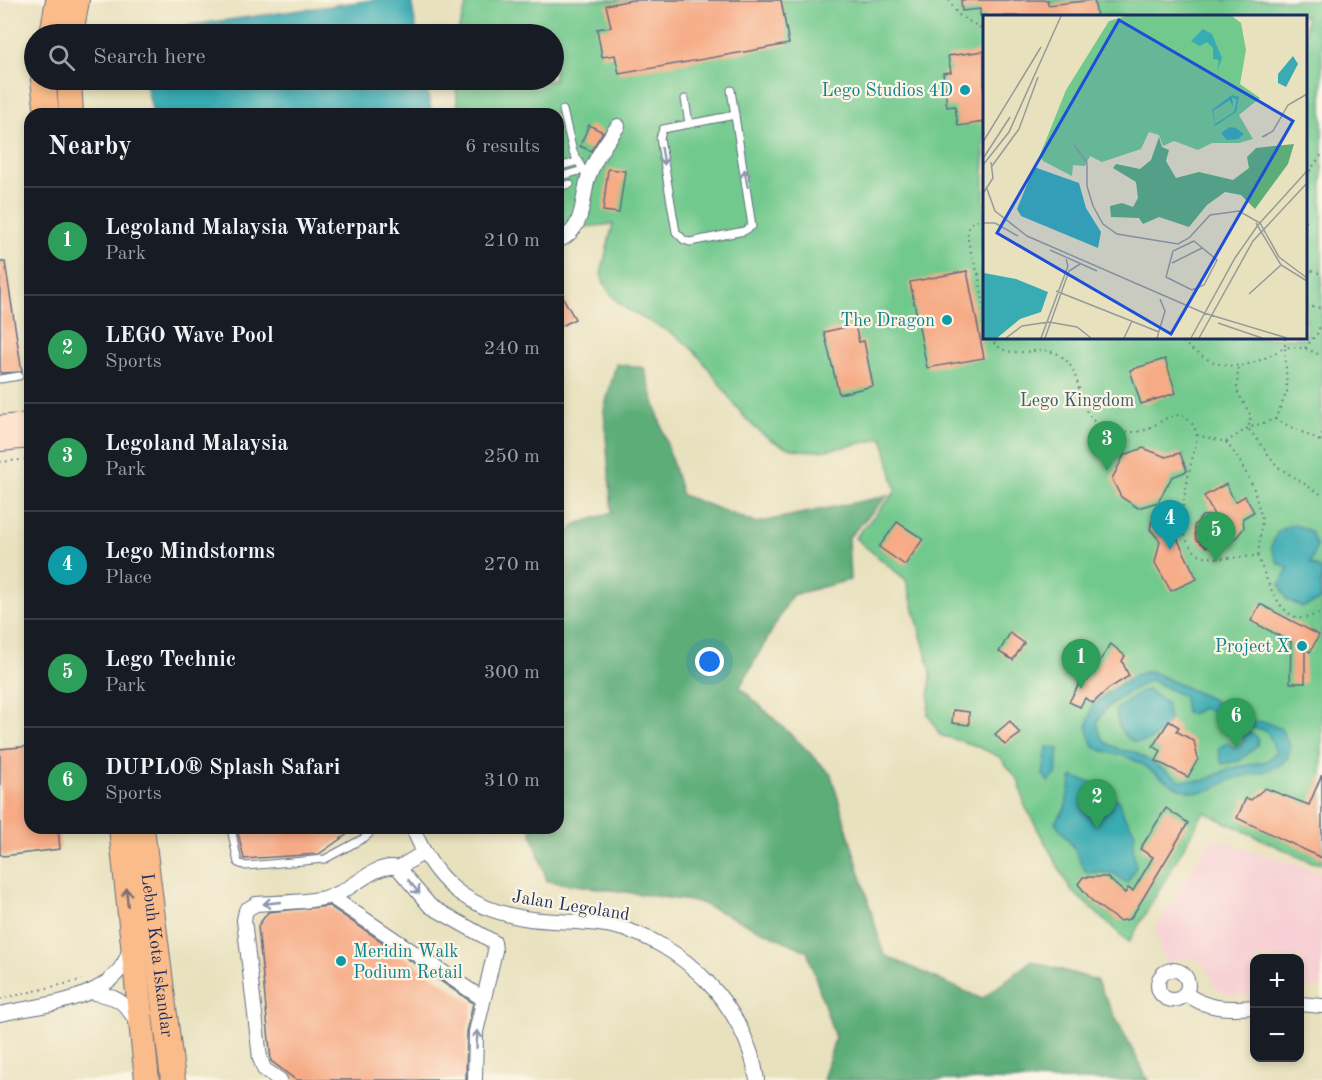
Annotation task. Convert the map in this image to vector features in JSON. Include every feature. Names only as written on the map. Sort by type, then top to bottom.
[{"type":"highway","points":[[41,24],[42,0]]},
{"type":"highway","points":[[54,24],[58,0]]},
{"type":"highway","points":[[73,24],[77,0]]},
{"type":"highway","points":[[44,90],[47,108]]},
{"type":"highway","points":[[49,108],[50,90]]},
{"type":"highway","points":[[69,90],[70,108]]},
{"type":"highway","name":"Lebuh Kota Iskandar","points":[[122,834],[147,1080]]},
{"type":"highway","name":"Lebuh Kota Iskandar","points":[[143,834],[173,1080]]},
{"type":"street","points":[[564,238],[573,233],[579,224],[585,174],[618,126]]},
{"type":"street","points":[[0,425],[24,423]]},
{"type":"street","points":[[0,442],[24,440]]},
{"type":"street","name":"Jalan Legoland","points":[[415,834],[423,853],[437,875],[460,895],[494,910],[525,918],[613,926],[660,945],[698,973],[730,1010],[744,1036],[757,1080]]},
{"type":"street","points":[[280,1080],[264,1069],[260,1058],[244,914],[255,904],[330,896],[381,869],[398,868],[423,853]]},
{"type":"street","points":[[398,868],[430,906],[447,918],[494,942],[495,951],[477,1032],[476,1080]]},
{"type":"street","points":[[447,918],[460,895]]},
{"type":"street","points":[[330,896],[483,999]]},
{"type":"street","points":[[0,1014],[114,978],[124,966],[132,940]]},
{"type":"street","points":[[86,986],[115,997],[128,1007],[141,1030]]},
{"type":"street","points":[[1185,993],[1197,1002],[1220,1009],[1250,1007]]},
{"type":"street","points":[[1304,1004],[1322,1006]]},
{"type":"lane","points":[[731,90],[735,115],[752,226],[744,231],[690,242],[684,240],[676,232],[660,138],[663,129],[735,115]]},
{"type":"lane","points":[[685,99],[689,124]]},
{"type":"lane","points":[[564,118],[573,152],[585,174],[564,176]]},
{"type":"lane","points":[[564,165],[579,161]]},
{"type":"lane","points":[[564,185],[570,184]]},
{"type":"lane","points":[[0,380],[19,376]]},
{"type":"lane","points":[[232,834],[234,854],[238,863],[246,866],[325,859],[369,834]]},
{"type":"path","points":[[949,0],[957,14],[983,29]]},
{"type":"path","points":[[1307,173],[1322,154]]},
{"type":"path","points":[[983,220],[974,220],[970,225],[967,238],[978,274],[983,306]]},
{"type":"path","points":[[1307,270],[1322,274]]},
{"type":"path","points":[[978,274],[983,272]]},
{"type":"path","points":[[1307,306],[1322,308]]},
{"type":"path","points":[[1305,348],[1317,334],[1322,321]]},
{"type":"path","points":[[991,339],[1001,349],[1013,353],[1049,352],[1061,356],[1072,371],[1082,405],[1102,427],[1130,433],[1146,429],[1173,416],[1181,415],[1191,421],[1197,435],[1185,490],[1182,517],[1192,548],[1198,554],[1211,558],[1258,556]]},
{"type":"path","points":[[1179,339],[1200,355],[1238,368],[1251,365],[1285,347],[1305,348],[1322,356]]},
{"type":"path","points":[[1275,419],[1287,392],[1285,339]]},
{"type":"path","points":[[1238,368],[1238,391],[1251,416],[1248,428]]},
{"type":"path","points":[[1226,442],[1248,428],[1275,419],[1321,441],[1322,431]]},
{"type":"path","points":[[1248,428],[1278,466],[1322,495]]},
{"type":"path","points":[[1197,435],[1226,442],[1238,458],[1253,486],[1262,519],[1258,556],[1270,590],[1293,615],[1302,618],[1322,612]]},
{"type":"path","points":[[0,462],[24,460]]},
{"type":"path","points":[[0,999],[86,986]]},
{"type":"shaded area","points":[[1211,838],[1322,873],[1322,987],[1304,989],[1304,954],[1250,954],[1250,994],[1234,996],[1219,991],[1203,964],[1194,959],[1180,958],[1166,964],[1155,930]]},
{"type":"green space","name":"Lego Kingdom","points":[[468,0],[1322,0],[1322,864],[1308,861],[1204,812],[1129,942],[1071,890],[1025,806],[1019,781],[1000,757],[974,745],[940,735],[928,714],[931,672],[906,580],[855,538],[896,491],[883,438],[817,451],[791,448],[764,435],[741,413],[702,359],[690,347],[615,300],[601,274],[613,224],[564,229],[564,108],[458,108],[456,90],[564,90],[564,24],[460,24]]},
{"type":"green space","points":[[616,364],[644,368],[682,495],[756,523],[887,496],[848,538],[850,580],[792,595],[740,687],[831,775],[884,955],[982,999],[1031,961],[1096,980],[1148,1080],[823,1080],[835,1038],[807,951],[698,902],[547,881],[532,834],[564,834],[564,539],[576,524],[612,513],[604,410]]},
{"type":"water","points":[[373,0],[411,0],[415,24],[199,24]]},
{"type":"water","points":[[147,90],[427,90],[431,108],[152,108]]},
{"type":"water","points":[[1294,524],[1310,531],[1317,547],[1310,563],[1319,568],[1322,574],[1320,600],[1303,607],[1287,600],[1280,584],[1288,568],[1278,563],[1271,547],[1278,531]]},
{"type":"water","points":[[1150,671],[1211,699],[1246,721],[1265,722],[1281,729],[1290,746],[1287,760],[1269,770],[1232,779],[1210,790],[1195,792],[1176,786],[1132,759],[1093,746],[1087,727],[1093,703],[1135,675]],"holes":[[[1151,680],[1184,697],[1186,713],[1191,714],[1202,708],[1237,727],[1267,731],[1276,752],[1267,761],[1229,769],[1203,781],[1180,780],[1135,752],[1120,750],[1105,742],[1100,734],[1098,724],[1104,711],[1119,698]]]},
{"type":"water","points":[[1148,690],[1166,703],[1169,721],[1153,738],[1136,742],[1122,733],[1116,710],[1142,691]]},
{"type":"water","points":[[1249,731],[1258,738],[1257,746],[1239,761],[1222,764],[1218,750],[1221,746],[1228,743],[1235,748],[1243,742],[1244,736]]},
{"type":"water","points":[[1047,747],[1059,749],[1056,774],[1049,782],[1043,775]]},
{"type":"water","points":[[1072,777],[1097,784],[1120,802],[1124,816],[1135,832],[1133,848],[1136,867],[1127,883],[1113,873],[1086,872],[1072,845],[1055,822],[1065,809]]},
{"type":"building","points":[[632,0],[781,0],[789,44],[619,74],[615,55],[602,57],[597,29],[611,27],[606,5]]},
{"type":"building","points":[[961,0],[1048,0],[1048,5],[1094,0],[1097,15],[980,16],[980,9],[962,11]]},
{"type":"building","name":"Lego Studios 4D","points":[[983,51],[983,122],[958,126],[955,106],[947,107],[943,73],[951,72],[948,56]]},
{"type":"building","points":[[589,125],[603,132],[591,151],[580,146]]},
{"type":"building","points":[[608,169],[625,171],[619,213],[603,211]]},
{"type":"building","points":[[0,262],[5,262],[22,372],[0,373]]},
{"type":"building","name":"The Dragon","points":[[967,271],[984,358],[927,368],[910,282]]},
{"type":"building","points":[[564,300],[575,319],[564,325]]},
{"type":"building","points":[[855,325],[859,342],[864,341],[873,386],[839,394],[824,332]]},
{"type":"building","points":[[1165,359],[1176,393],[1141,404],[1130,370]]},
{"type":"building","points":[[1143,448],[1166,457],[1180,453],[1187,471],[1172,477],[1158,502],[1138,508],[1121,497],[1112,479],[1124,455]]},
{"type":"building","points":[[1226,484],[1235,502],[1245,496],[1254,512],[1243,518],[1244,528],[1236,538],[1224,539],[1219,546],[1206,547],[1196,539],[1194,526],[1202,516],[1214,515],[1204,496]]},
{"type":"building","points":[[1158,515],[1166,516],[1197,579],[1171,591],[1155,563],[1160,541],[1150,529],[1152,521]]},
{"type":"building","points":[[897,522],[923,539],[905,565],[879,547]]},
{"type":"building","name":"Project X","points":[[1260,604],[1319,635],[1310,652],[1305,649],[1305,683],[1290,683],[1291,642],[1251,621]]},
{"type":"building","points":[[1010,633],[1024,643],[1013,660],[999,652]]},
{"type":"building","points":[[1111,644],[1125,656],[1122,661],[1129,676],[1108,689],[1093,703],[1085,698],[1080,707],[1069,702],[1082,679],[1087,681]]},
{"type":"building","points":[[953,710],[969,712],[969,725],[952,723]]},
{"type":"building","points":[[1010,721],[1020,734],[1005,745],[995,734]]},
{"type":"building","points":[[1169,721],[1179,727],[1176,731],[1194,741],[1198,759],[1188,777],[1156,761],[1161,751],[1153,746]]},
{"type":"building","points":[[24,747],[24,834],[59,834],[60,849],[3,856],[0,854],[0,749]]},
{"type":"building","points":[[1322,774],[1322,858],[1237,818],[1246,798],[1251,800],[1265,788],[1309,805]]},
{"type":"building","points":[[1166,808],[1188,823],[1130,919],[1119,921],[1093,902],[1078,884],[1083,877],[1107,877],[1125,893],[1128,888],[1133,891],[1153,857],[1140,849]]},
{"type":"building","points":[[238,834],[347,834],[319,854],[244,859]]},
{"type":"building","name":"Meridin Walk Podium Retail","points":[[329,906],[473,1003],[467,1032],[466,1080],[296,1080],[271,1061],[258,926],[268,912]]},
{"type":"place","name":"Lego Studios 4D","points":[[965,90]]},
{"type":"place","name":"The Dragon","points":[[947,320]]},
{"type":"place","name":"Legoland Malaysia","points":[[1107,471]]},
{"type":"place","name":"Lego Mindstorms","points":[[1170,550]]},
{"type":"place","name":"Lego Technic","points":[[1216,562]]},
{"type":"place","name":"Project X","points":[[1302,646]]},
{"type":"place","name":"Legoland Malaysia Waterpark","points":[[1081,689]]},
{"type":"place","name":"DUPLO® Splash Safari","points":[[1236,748]]},
{"type":"place","name":"LEGO Wave Pool","points":[[1097,829]]},
{"type":"place","name":"Meridin Walk Podium Retail","points":[[341,961]]}]
